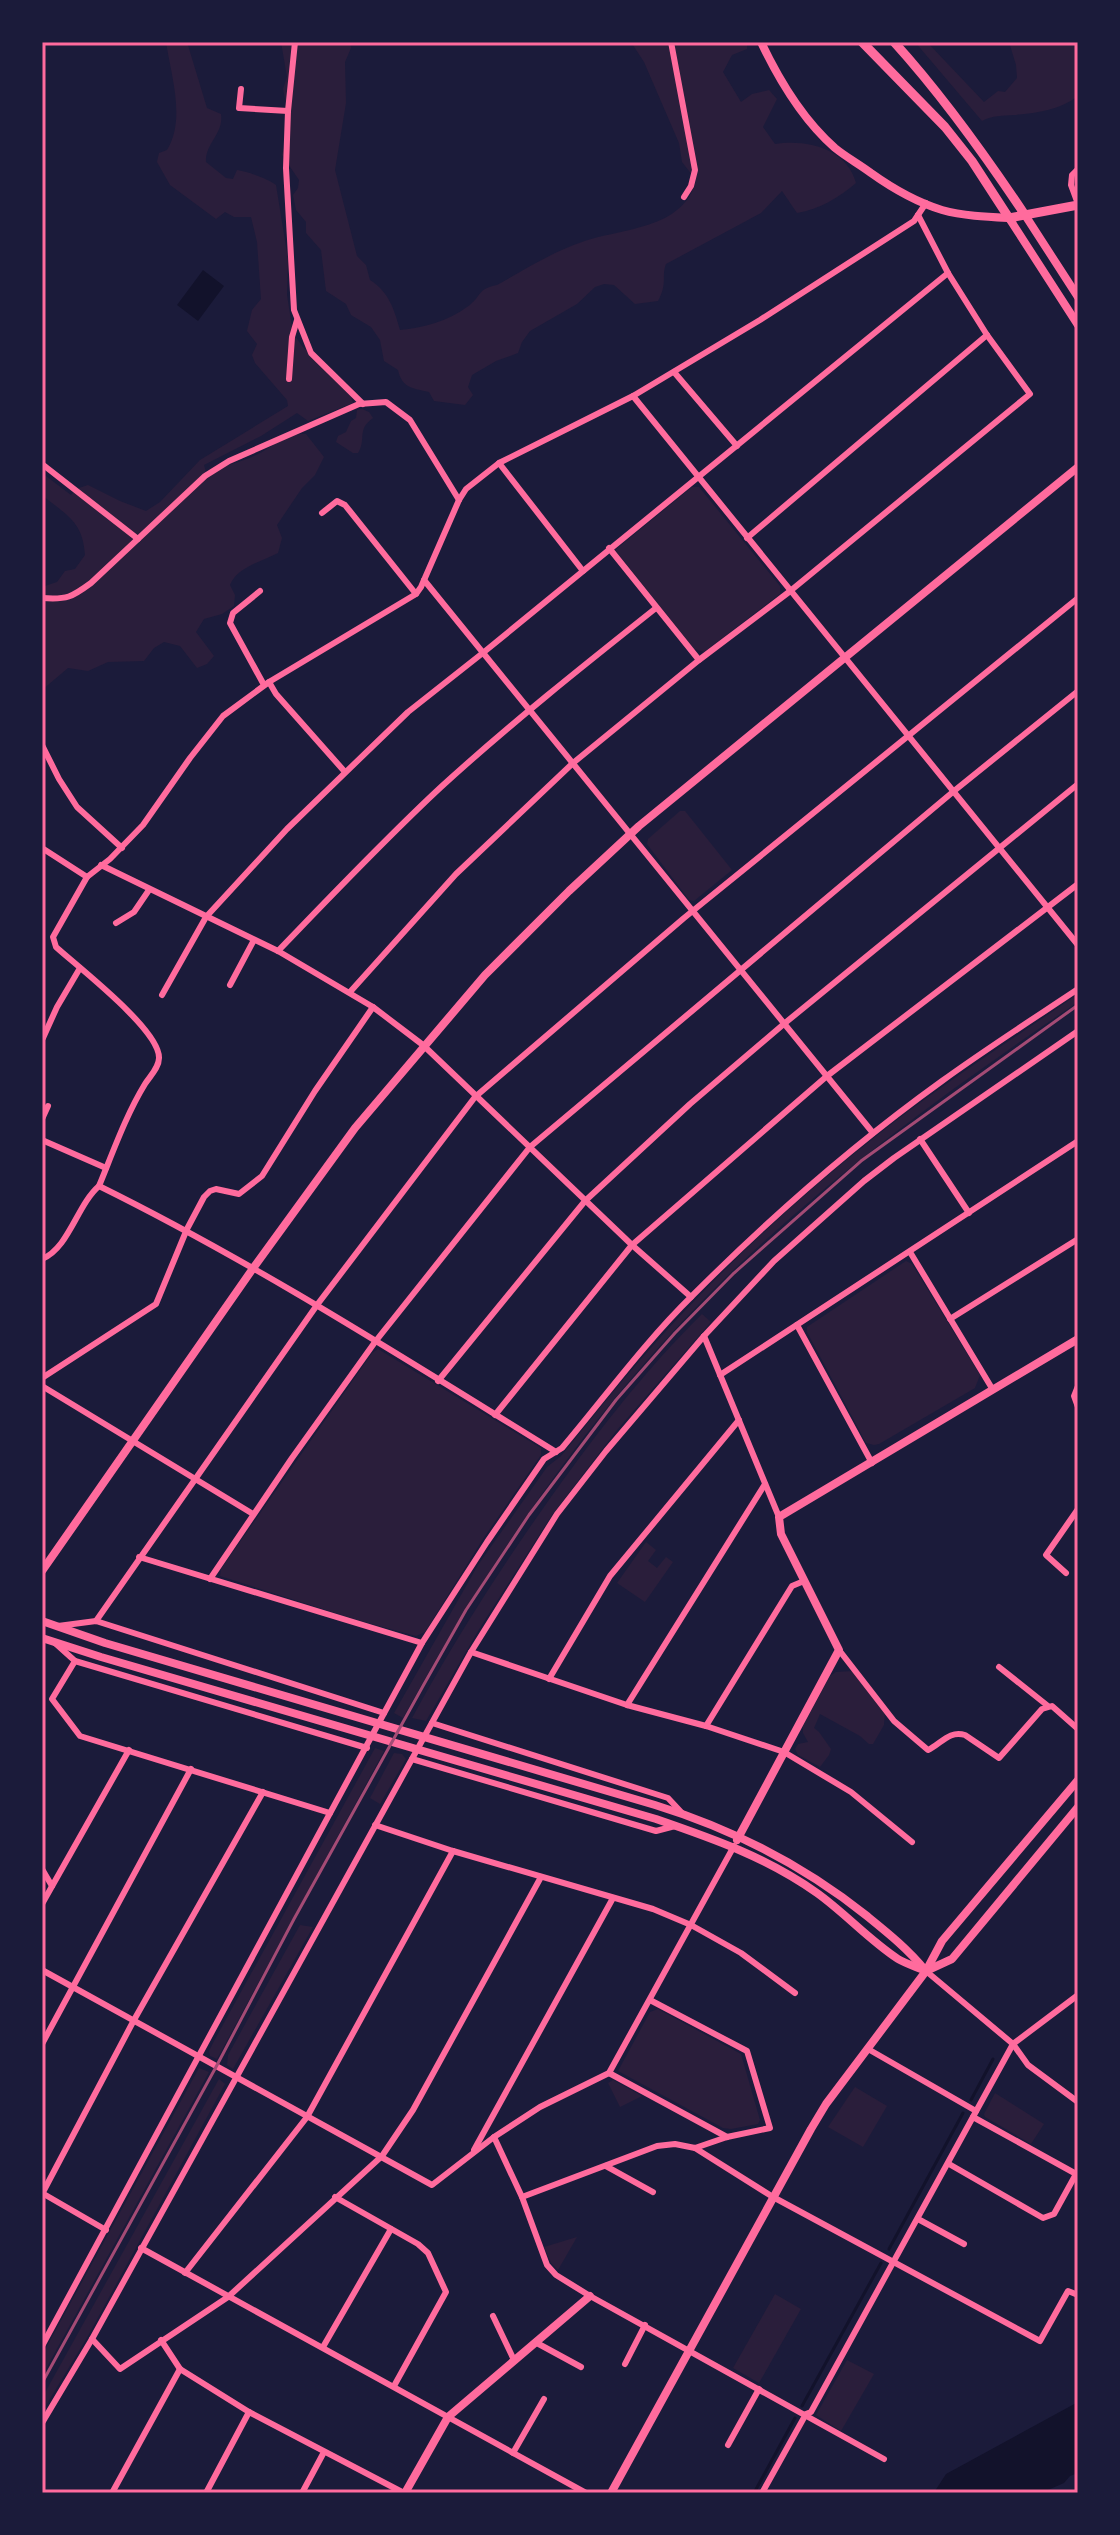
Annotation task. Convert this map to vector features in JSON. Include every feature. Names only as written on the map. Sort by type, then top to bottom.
[{"type":"main road","points":[[862,42],[945,127],[972,161],[1009,218],[1078,204]]},
{"type":"main road","points":[[894,42],[974,139],[1025,215]]},
{"type":"street","points":[[295,42],[288,111],[287,182],[294,310],[311,353],[363,404]]},
{"type":"street","points":[[671,42],[695,170],[684,197]]},
{"type":"street","points":[[761,42],[809,120],[835,147],[885,182],[943,210],[1009,218],[1078,325]]},
{"type":"street","points":[[241,89],[239,108],[288,111]]},
{"type":"street","points":[[1078,169],[1072,175],[1071,185],[1078,204]]},
{"type":"street","points":[[42,1259],[55,1250],[90,1194],[99,1186],[137,1097],[159,1064],[160,1055],[155,1042],[118,1000],[56,947],[53,937],[87,877],[122,848],[157,809],[190,758],[223,716],[266,684],[416,594],[466,489],[499,463],[633,396],[773,312],[914,221],[926,203]]},
{"type":"street","points":[[350,992],[456,874],[573,763],[699,660],[789,592],[1030,394],[987,335],[948,273],[918,215]]},
{"type":"street","points":[[1025,215],[1078,297]]},
{"type":"street","points":[[162,995],[206,917],[287,829],[408,712],[948,273]]},
{"type":"street","points":[[289,379],[292,337],[297,319]]},
{"type":"street","points":[[747,538],[987,335]]},
{"type":"street","points":[[674,372],[737,446]]},
{"type":"street","points":[[633,396],[1078,945]]},
{"type":"street","points":[[42,598],[63,600],[91,583],[205,476],[229,461],[363,404],[386,402],[410,420],[459,500]]},
{"type":"street","points":[[499,463],[583,571]]},
{"type":"street","points":[[42,464],[138,539]]},
{"type":"street","points":[[42,1571],[355,1128],[423,1045],[527,931],[631,834],[1078,467]]},
{"type":"street","points":[[322,513],[337,501],[345,505],[416,594]]},
{"type":"street","points":[[609,548],[699,660]]},
{"type":"street","points":[[424,580],[873,1133]]},
{"type":"street","points":[[260,591],[233,613],[230,623],[266,684],[345,772]]},
{"type":"street","points":[[96,1621],[317,1305],[475,1097],[693,911],[1078,598]]},
{"type":"street","points":[[278,951],[439,789],[530,709],[656,608]]},
{"type":"street","points":[[210,1579],[375,1342],[530,1147],[954,791],[1078,691]]},
{"type":"street","points":[[42,745],[77,807],[122,848]]},
{"type":"street","points":[[438,1381],[585,1201],[690,1104],[785,1023],[1078,784]]},
{"type":"street","points":[[42,848],[87,877]]},
{"type":"street","points":[[101,865],[278,951],[373,1007],[423,1045],[585,1201],[691,1297]]},
{"type":"street","points":[[495,1415],[632,1245],[827,1076],[1078,884]]},
{"type":"street","points":[[116,923],[134,912],[149,890]]},
{"type":"street","points":[[230,985],[254,940]]},
{"type":"street","points":[[43,1038],[80,968]]},
{"type":"street","points":[[42,2346],[422,1643],[544,1459],[562,1448],[658,1332],[762,1229],[873,1133],[941,1081],[1078,989]]},
{"type":"street","points":[[42,1378],[156,1304],[187,1229],[204,1197],[216,1189],[239,1194],[262,1176],[373,1007]]},
{"type":"street","points":[[42,2423],[92,2339],[471,1652],[557,1514],[704,1336],[774,1261],[864,1181],[1078,1031]]},
{"type":"street","points":[[42,1119],[48,1106]]},
{"type":"street","points":[[920,1139],[969,1213]]},
{"type":"street","points":[[42,1140],[106,1168]]},
{"type":"street","points":[[720,1375],[1078,1141]]},
{"type":"street","points":[[99,1186],[187,1229],[254,1267],[556,1452]]},
{"type":"street","points":[[950,1319],[1078,1239]]},
{"type":"street","points":[[910,1252],[993,1390]]},
{"type":"street","points":[[797,1325],[872,1463]]},
{"type":"street","points":[[704,1336],[779,1517],[781,1534],[804,1581],[839,1650],[894,1721],[928,1750],[959,1733],[999,1758],[1048,1706]]},
{"type":"street","points":[[779,1517],[1078,1339]]},
{"type":"street","points":[[42,1386],[253,1514]]},
{"type":"street","points":[[1078,1386],[1074,1396],[1078,1407]]},
{"type":"street","points":[[549,1679],[610,1576],[739,1420]]},
{"type":"street","points":[[627,1705],[765,1484]]},
{"type":"street","points":[[1066,1573],[1046,1555],[1078,1509]]},
{"type":"street","points":[[139,1557],[422,1643]]},
{"type":"street","points":[[706,1726],[792,1586],[804,1581]]},
{"type":"street","points":[[42,1621],[105,1643],[655,1805],[739,1837],[782,1858],[838,1893],[908,1949],[926,1971],[1013,2044],[1028,2065],[1078,2102]]},
{"type":"street","points":[[58,1626],[96,1621],[384,1713]]},
{"type":"street","points":[[42,1638],[656,1819],[734,1846],[816,1893],[899,1960],[926,1971],[952,1959],[1078,1807]]},
{"type":"street","points":[[52,1641],[75,1661],[367,1748]]},
{"type":"street","points":[[42,1970],[432,2185],[473,2152],[540,2107],[609,2073],[839,1650]]},
{"type":"street","points":[[471,1652],[627,1705],[706,1726],[784,1752],[851,1792],[912,1842]]},
{"type":"street","points":[[75,1661],[52,1699],[80,1736],[330,1813]]},
{"type":"street","points":[[999,1667],[1078,1729]]},
{"type":"street","points":[[432,1723],[668,1798],[682,1814]]},
{"type":"street","points":[[42,1904],[129,1750]]},
{"type":"street","points":[[412,1759],[656,1831],[675,1826]]},
{"type":"street","points":[[42,2044],[191,1769]]},
{"type":"street","points":[[611,2493],[826,2104],[926,1971],[942,1941],[1078,1780]]},
{"type":"street","points":[[106,2230],[42,2194],[134,2020],[263,1792]]},
{"type":"street","points":[[375,1825],[653,1909],[691,1925],[741,1953],[795,1993]]},
{"type":"street","points":[[185,2273],[307,2117],[453,1851]]},
{"type":"street","points":[[42,1869],[52,1886]]},
{"type":"street","points":[[92,2339],[120,2369],[228,2297],[382,2156],[413,2110],[541,1877]]},
{"type":"street","points":[[473,2152],[613,1898]]},
{"type":"street","points":[[762,2493],[806,2414],[811,2412],[1013,2044],[1078,1995]]},
{"type":"street","points":[[650,2000],[747,2051],[770,2128],[695,2148]]},
{"type":"street","points":[[868,2049],[1077,2175],[1054,2214],[1043,2218],[949,2164]]},
{"type":"street","points":[[609,2073],[727,2137]]},
{"type":"street","points":[[494,2137],[522,2197],[547,2265],[556,2275],[884,2459]]},
{"type":"street","points":[[522,2197],[657,2146],[675,2144],[695,2148],[773,2197],[895,2260],[1040,2341],[1068,2291],[1078,2295]]},
{"type":"street","points":[[606,2166],[653,2192]]},
{"type":"street","points":[[335,2197],[418,2244],[428,2253],[446,2292],[394,2386]]},
{"type":"street","points":[[918,2219],[964,2244]]},
{"type":"street","points":[[323,2347],[391,2229]]},
{"type":"street","points":[[141,2248],[586,2493]]},
{"type":"street","points":[[161,2340],[180,2369],[249,2412],[404,2493],[448,2417],[590,2296]]},
{"type":"street","points":[[493,2316],[514,2360]]},
{"type":"street","points":[[625,2364],[645,2325]]},
{"type":"street","points":[[535,2342],[581,2367]]},
{"type":"street","points":[[112,2493],[180,2369]]},
{"type":"street","points":[[728,2445],[759,2389]]},
{"type":"street","points":[[513,2453],[544,2399]]},
{"type":"street","points":[[206,2493],[249,2412]]},
{"type":"street","points":[[302,2493],[324,2452]]},
{"type":"shaded area","points":[[166,42],[187,42],[207,108],[221,114],[220,127],[208,149],[206,162],[226,178],[233,179],[237,170],[276,185],[288,259],[287,295],[293,333],[351,396],[353,403],[308,421],[297,413],[261,436],[204,465],[206,472],[240,461],[299,434],[306,434],[324,457],[315,475],[302,488],[277,525],[282,538],[278,553],[238,574],[230,585],[235,595],[234,606],[222,614],[204,619],[196,632],[214,656],[207,664],[197,668],[180,646],[164,642],[154,648],[144,661],[108,662],[88,671],[68,668],[42,690],[42,587],[57,582],[65,571],[75,569],[85,555],[77,526],[42,495],[42,473],[71,495],[76,489],[88,485],[146,511],[160,502],[200,460],[288,406],[287,400],[255,363],[252,355],[257,344],[247,331],[252,310],[261,299],[257,242],[251,217],[234,217],[225,212],[216,219],[170,185],[157,162],[159,153],[167,150],[176,125],[176,97]]},
{"type":"shaded area","points":[[281,42],[350,42],[351,48],[345,62],[346,103],[335,170],[357,256],[366,265],[370,280],[390,302],[400,330],[444,320],[472,303],[482,291],[571,246],[649,224],[679,209],[696,180],[682,162],[679,143],[644,62],[631,42],[747,42],[747,49],[732,55],[723,72],[741,102],[752,94],[769,90],[777,99],[763,127],[775,144],[799,143],[824,148],[844,161],[856,183],[828,202],[797,213],[782,191],[761,213],[666,264],[658,301],[635,304],[614,285],[595,287],[577,304],[530,331],[518,353],[472,375],[468,387],[473,395],[465,405],[434,401],[429,392],[405,384],[398,370],[384,361],[380,340],[371,327],[351,315],[346,304],[326,291],[321,250],[306,233],[306,222],[296,210],[293,195],[299,180],[282,155],[290,125],[283,89],[287,77]]},
{"type":"shaded area","points":[[915,42],[927,42],[984,102],[998,91],[1005,92],[1017,78],[1009,42],[1078,42],[1078,96],[1048,110],[982,121]]},
{"type":"shaded area","points":[[203,270],[224,286],[198,321],[177,305]]},
{"type":"shaded area","points":[[362,409],[373,418],[363,431],[358,453],[353,453],[336,442],[356,418],[357,410]]},
{"type":"shaded area","points":[[692,487],[699,487],[780,586],[780,594],[704,652],[694,649],[615,550]]},
{"type":"shaded area","points":[[680,811],[685,811],[732,870],[694,901],[689,900],[647,844],[648,839]]},
{"type":"shaded area","points":[[1078,994],[1078,1002],[933,1104],[839,1177],[750,1255],[662,1343],[619,1393],[540,1496],[469,1605],[403,1718],[394,1713],[478,1565],[547,1467],[561,1456],[690,1305],[740,1254],[847,1159],[949,1082]]},
{"type":"shaded area","points":[[906,1261],[912,1264],[980,1375],[975,1388],[874,1445],[866,1443],[807,1327]]},
{"type":"shaded area","points":[[702,1314],[711,1322],[617,1430],[552,1515],[478,1631],[426,1721],[412,1718],[475,1611],[562,1482],[639,1383]]},
{"type":"shaded area","points":[[378,1349],[541,1448],[541,1455],[483,1539],[425,1632],[416,1636],[220,1576],[221,1569],[372,1353]]},
{"type":"shaded area","points":[[646,1542],[656,1550],[648,1561],[657,1568],[666,1557],[673,1562],[645,1602],[617,1583]]},
{"type":"shaded area","points":[[853,1671],[885,1712],[884,1725],[873,1744],[869,1744],[820,1714],[814,1728],[831,1749],[820,1767],[798,1755],[795,1749],[798,1744],[808,1742],[803,1726],[830,1676],[836,1672]]},
{"type":"shaded area","points":[[375,1748],[384,1751],[217,2059],[210,2056],[214,2041]]},
{"type":"shaded area","points":[[394,1753],[402,1754],[406,1759],[380,1804],[370,1798]]},
{"type":"shaded area","points":[[300,1925],[313,1927],[233,2069],[227,2065],[228,2055]]},
{"type":"shaded area","points":[[658,2009],[741,2054],[760,2120],[758,2124],[723,2128],[618,2071],[650,2012]]},
{"type":"shaded area","points":[[199,2068],[209,2072],[42,2376],[42,2355]]},
{"type":"shaded area","points":[[219,2079],[225,2084],[88,2336],[42,2412],[42,2398]]},
{"type":"shaded area","points":[[613,2080],[642,2096],[620,2107],[608,2083]]},
{"type":"shaded area","points":[[855,2087],[887,2106],[863,2147],[828,2127]]},
{"type":"shaded area","points":[[995,2093],[1044,2124],[1031,2144],[985,2117]]},
{"type":"shaded area","points":[[577,2237],[558,2270],[544,2247]]},
{"type":"shaded area","points":[[775,2294],[801,2309],[759,2383],[733,2368]]},
{"type":"shaded area","points":[[847,2360],[874,2374],[841,2431],[816,2415]]},
{"type":"shaded area","points":[[1078,2402],[1078,2473],[1064,2483],[1041,2493],[930,2493],[935,2491],[946,2474]]},
{"type":"waterway","points":[[971,2100],[993,2059]]},
{"type":"waterway","points":[[889,2249],[963,2113]]},
{"type":"waterway","points":[[802,2406],[881,2263]]},
{"type":"waterway","points":[[754,2493],[795,2418]]},
{"type":"railway","points":[[42,2383],[423,1686],[466,1610],[529,1515],[616,1400],[734,1273],[861,1161],[1078,1005]]}]
